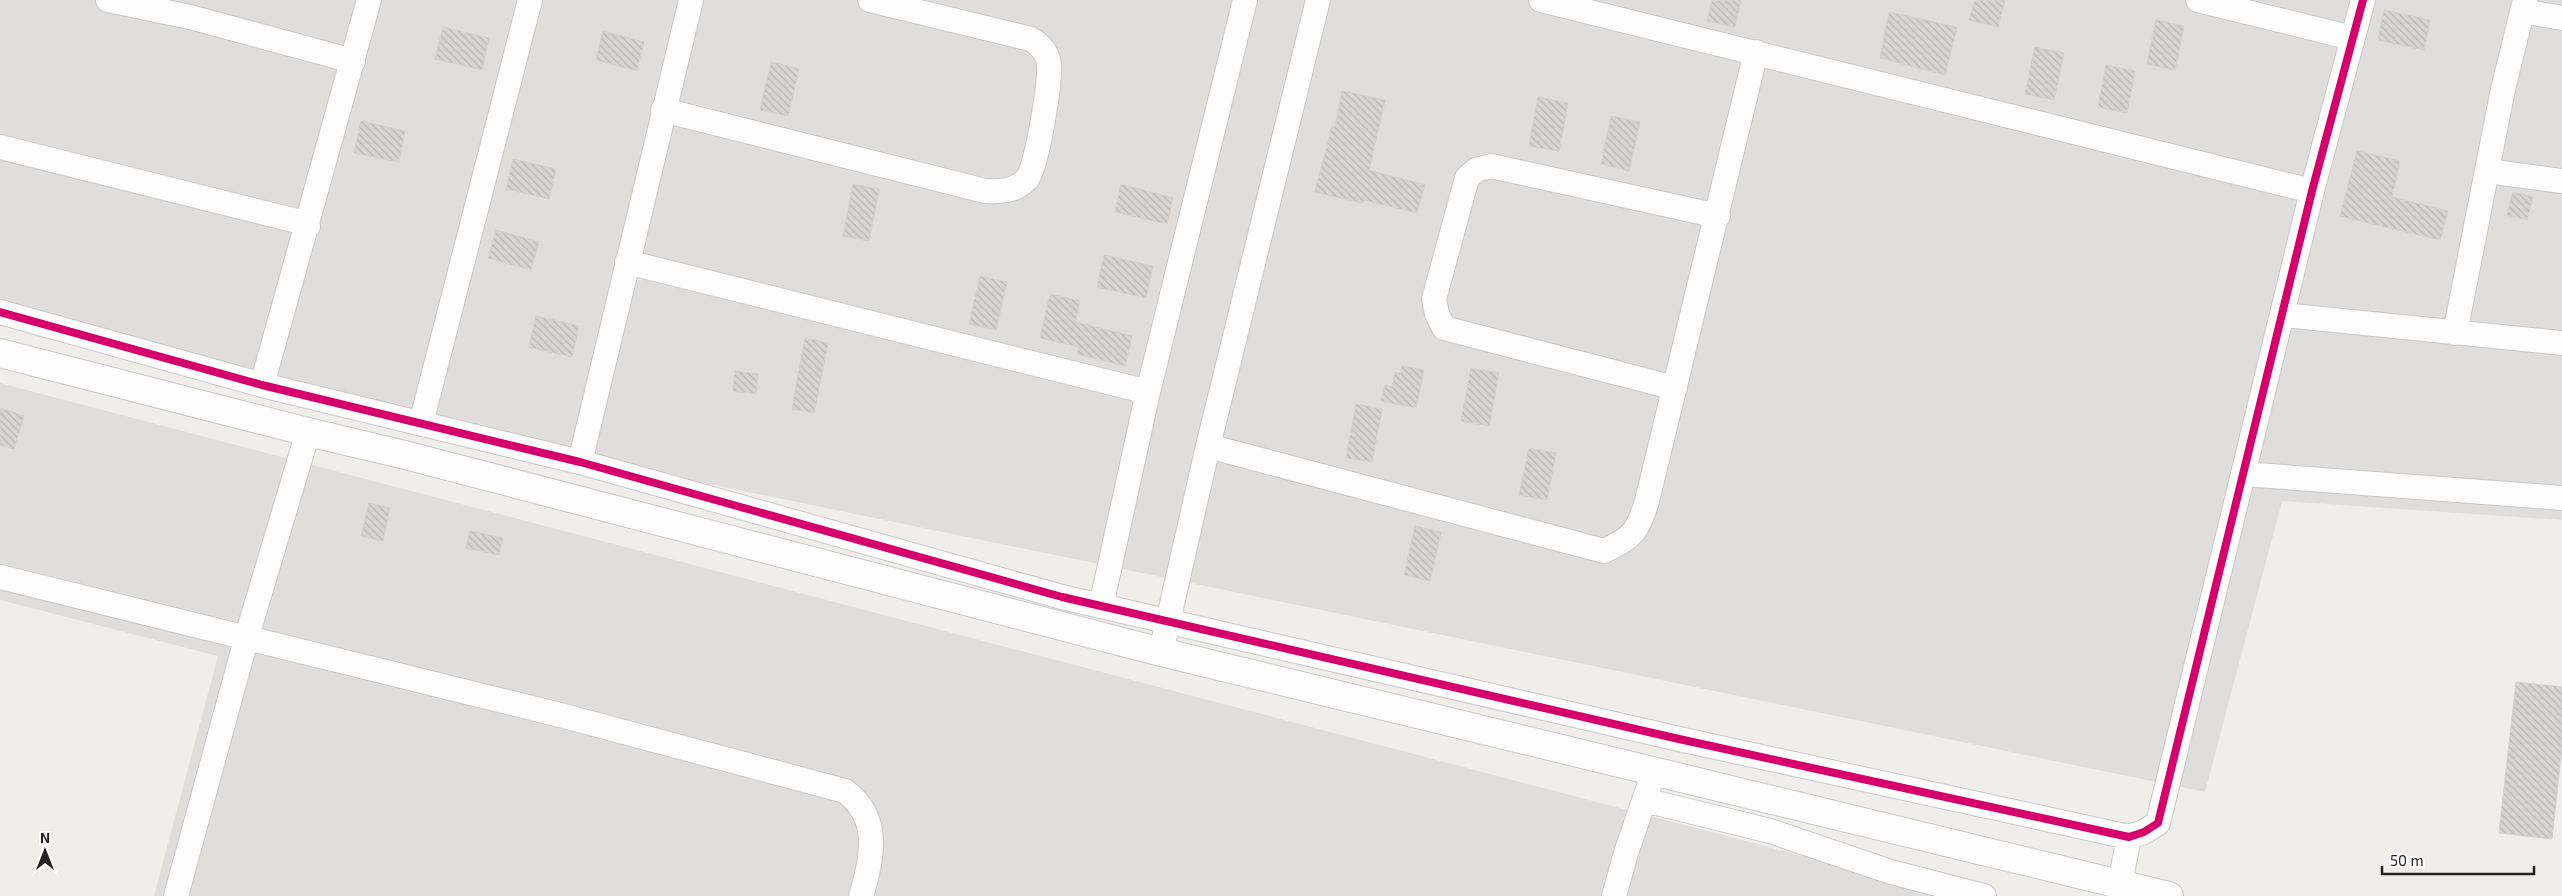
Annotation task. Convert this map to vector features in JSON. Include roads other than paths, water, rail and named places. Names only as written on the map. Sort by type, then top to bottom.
[{"type":"street","points":[[108,0],[192,9],[353,61]]},
{"type":"street","points":[[262,385],[308,226],[369,0]]},
{"type":"street","points":[[421,423],[530,0]]},
{"type":"street","points":[[580,462],[663,110],[691,0]]},
{"type":"street","points":[[663,110],[985,191],[1002,192],[1019,186],[1029,177],[1044,113],[1050,65],[1039,44],[1031,39],[870,0]]},
{"type":"street","points":[[1101,606],[1148,392],[1245,0]]},
{"type":"street","points":[[1161,652],[1166,620],[1318,0]]},
{"type":"street","points":[[1541,0],[2312,191]]},
{"type":"street","points":[[2198,0],[2352,38]]},
{"type":"street","points":[[0,312],[262,385],[580,462],[1031,589],[1679,739],[2129,837],[2144,832],[2158,822],[2312,191],[2363,0]]},
{"type":"street","points":[[2455,333],[2503,89],[2523,5],[2562,18]]},
{"type":"street","points":[[1208,446],[1604,550],[1625,542],[1639,527],[1718,216],[1756,52]]},
{"type":"street","points":[[0,147],[305,223],[308,226]]},
{"type":"street","points":[[1675,388],[1444,328],[1437,314],[1434,300],[1467,178],[1476,170],[1491,166],[1718,216]]},
{"type":"street","points":[[2487,170],[2562,181]]},
{"type":"street","points":[[627,262],[1148,392]]},
{"type":"street","points":[[2283,315],[2562,343]]},
{"type":"street","points":[[0,353],[405,455],[1161,652],[1655,770],[2169,896]]},
{"type":"street","points":[[176,896],[247,636],[308,432]]},
{"type":"street","points":[[2244,474],[2562,498]]},
{"type":"street","points":[[0,577],[247,636],[564,716],[845,790],[864,809],[870,824],[871,841],[861,896]]},
{"type":"street","points":[[1614,896],[1655,770]]},
{"type":"street","points":[[1644,800],[1770,831],[1891,872],[1984,896]]},
{"type":"street","points":[[2120,884],[2129,837]]}]
